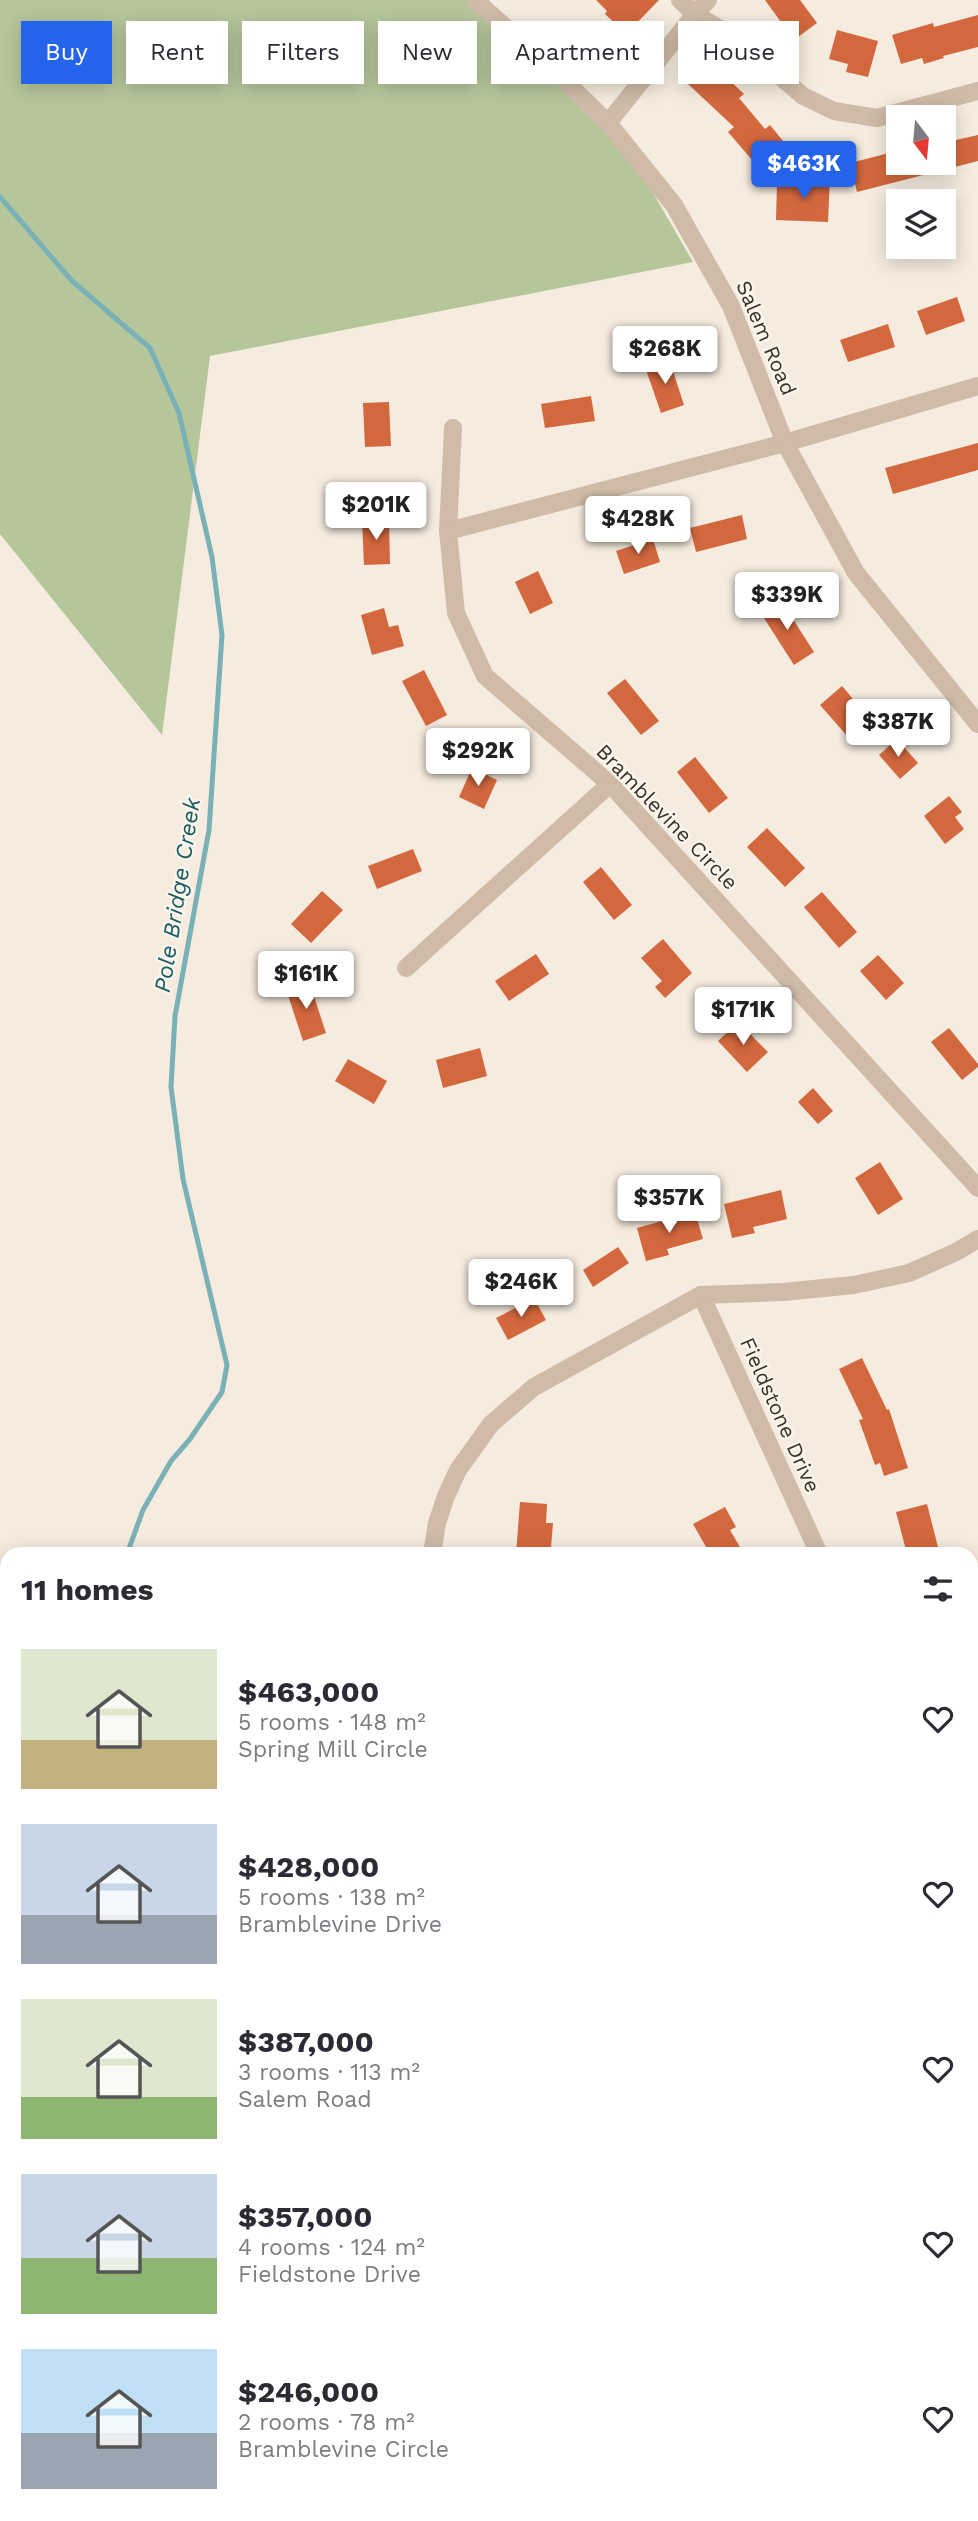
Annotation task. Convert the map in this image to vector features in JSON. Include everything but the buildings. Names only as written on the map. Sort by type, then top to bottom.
[{"type":"street","name":"Salem Road","points":[[475,0],[608,123],[674,205],[724,295],[785,443],[856,573],[978,724]]},
{"type":"street","points":[[680,0],[695,14],[738,40],[803,96],[834,111],[877,118],[978,91]]},
{"type":"street","points":[[608,123],[708,0]]},
{"type":"street","points":[[448,531],[785,443],[978,386]]},
{"type":"street","name":"Bramblevine Circle","points":[[453,428],[448,531],[456,612],[485,676],[610,785],[978,1188]]},
{"type":"street","points":[[406,968],[610,785]]},
{"type":"street","points":[[433,1547],[440,1514],[458,1470],[491,1424],[511,1404],[534,1387],[701,1295],[783,1292],[854,1285],[909,1273],[978,1239]]},
{"type":"street","name":"Fieldstone Drive","points":[[701,1295],[816,1547]]},
{"type":"green space","points":[[0,0],[472,0],[494,21],[491,21],[491,84],[560,84],[627,148],[693,262],[210,356],[162,735],[0,534]]},
{"type":"waterway","name":"Pole Bridge Creek","points":[[0,197],[72,281],[150,348],[179,413],[212,557],[222,635],[209,830],[175,1016],[171,1087],[183,1179],[227,1365],[222,1392],[190,1439],[171,1461],[143,1510],[130,1547]]}]
